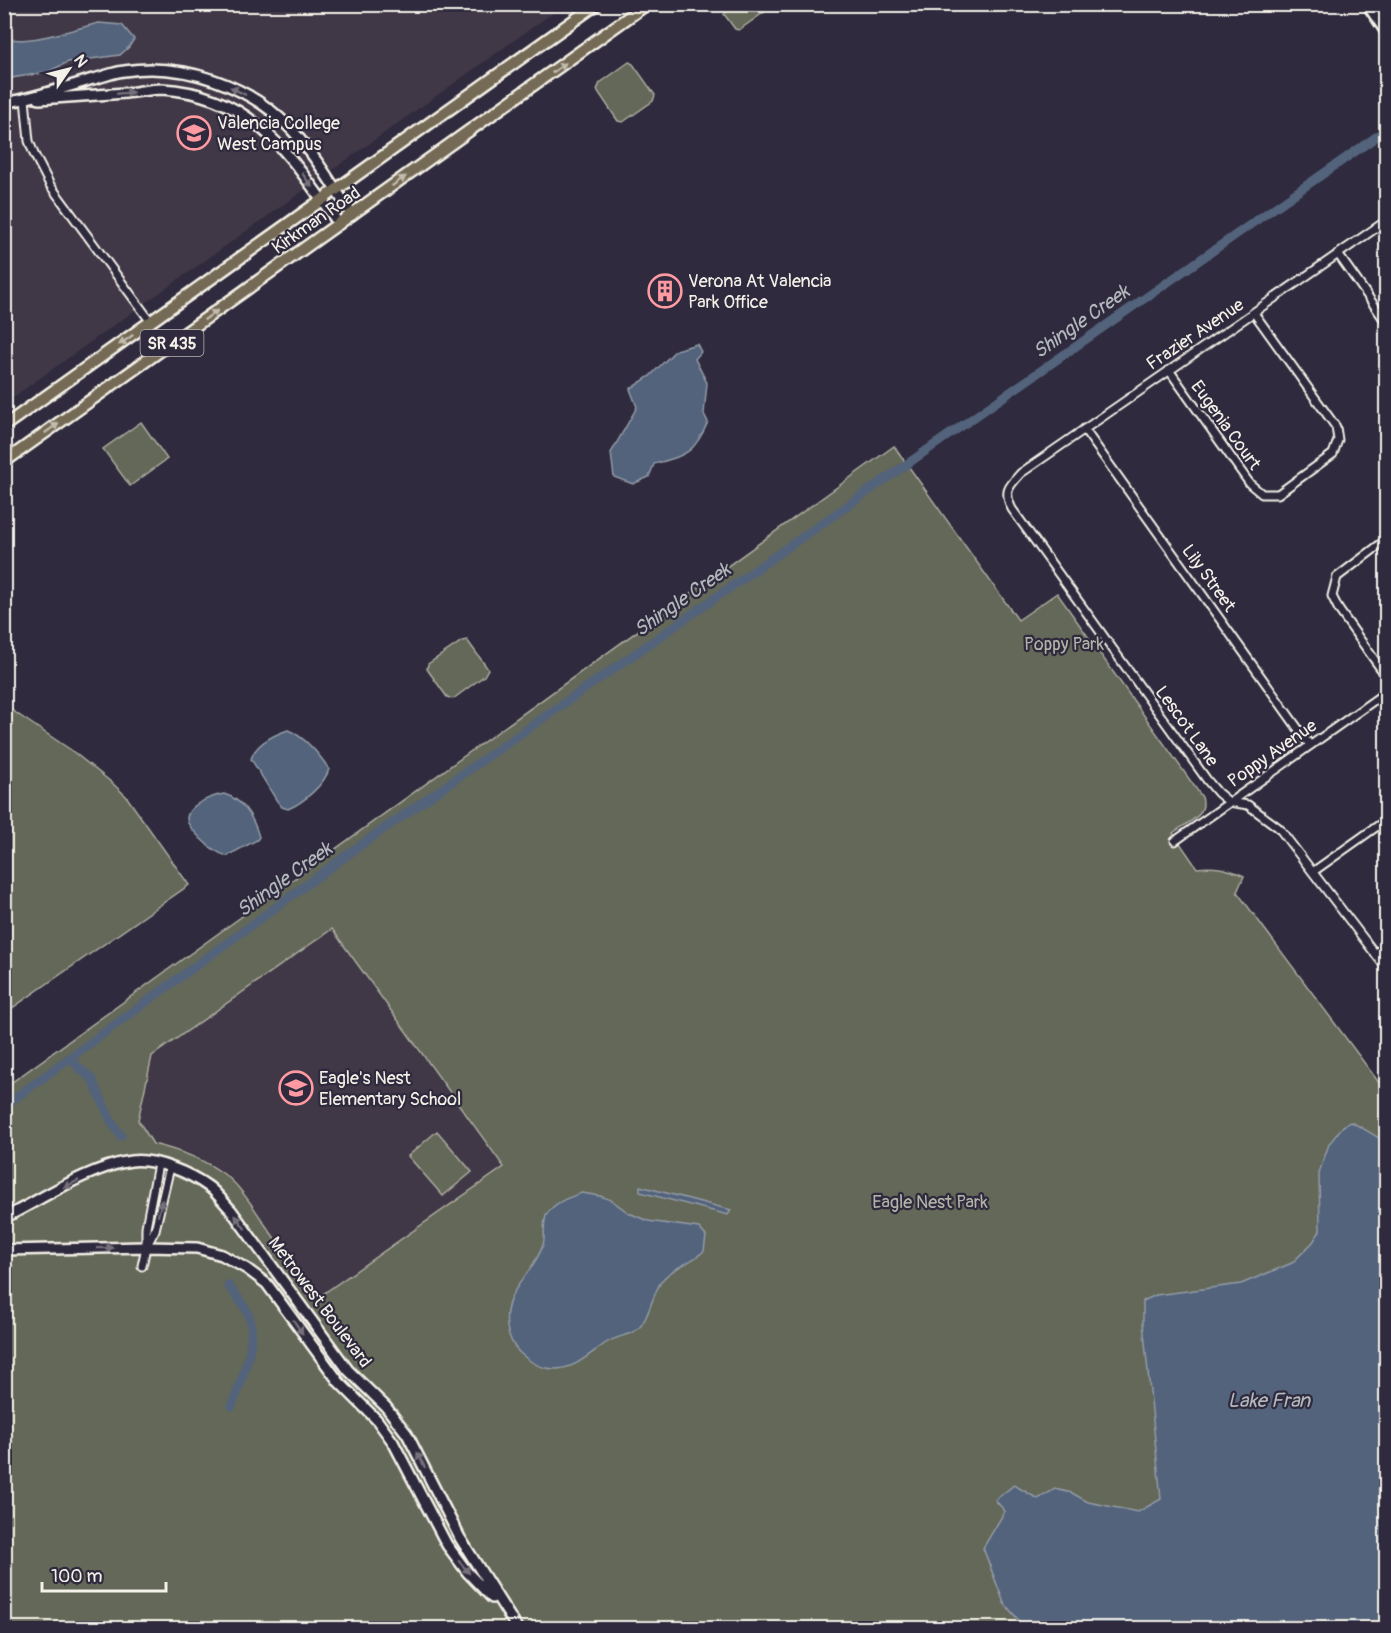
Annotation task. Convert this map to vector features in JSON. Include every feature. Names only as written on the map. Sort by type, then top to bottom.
[{"type":"main road","name":"Kirkman Road","points":[[4,426],[597,4]]},
{"type":"main road","name":"Kirkman Road","points":[[4,462],[647,4]]},
{"type":"street","points":[[1367,4],[1386,32]]},
{"type":"street","points":[[4,103],[123,71],[169,70],[219,81],[260,102],[290,128],[352,215]]},
{"type":"street","points":[[25,99],[160,89],[192,92],[232,106],[281,145],[339,224]]},
{"type":"street","points":[[25,99],[29,141],[50,184],[151,322]]},
{"type":"street","name":"Frazier Avenue","points":[[1021,473],[1386,221]]},
{"type":"street","points":[[1338,254],[1386,322]]},
{"type":"street","name":"Eugenia Court","points":[[1169,370],[1250,484],[1262,494],[1278,494],[1333,454],[1338,440],[1336,427],[1254,313]]},
{"type":"street","name":"Lily Street","points":[[1084,429],[1309,744]]},
{"type":"street","name":"Lescot Lane","points":[[1021,473],[1009,486],[1006,498],[1012,508],[1207,780],[1229,802],[1248,805],[1279,828],[1386,968]]},
{"type":"street","points":[[1386,540],[1337,577],[1332,596],[1339,610],[1386,676]]},
{"type":"street","name":"Poppy Avenue","points":[[1175,841],[1309,744],[1386,692]]},
{"type":"street","points":[[1314,871],[1386,820]]},
{"type":"street","points":[[1376,954],[1386,946]]},
{"type":"street","name":"Metrowest Boulevard","points":[[4,1218],[80,1179],[133,1161],[170,1167],[190,1175],[210,1188],[231,1210],[288,1285],[348,1371],[386,1407],[407,1434],[447,1513],[516,1629]]},
{"type":"street","points":[[142,1266],[146,1247],[146,1227],[158,1164]]},
{"type":"street","points":[[146,1247],[155,1230],[170,1167]]},
{"type":"street","name":"Metrowest Boulevard","points":[[4,1250],[197,1248],[222,1255],[254,1274],[276,1294],[339,1382],[377,1420],[393,1442],[456,1558],[516,1629]]},
{"type":"street","points":[[276,1294],[288,1285]]},
{"type":"street","points":[[433,1518],[447,1513]]},
{"type":"shaded area","name":"Valencia College West Campus","points":[[5,5],[564,5],[5,403]]},
{"type":"shaded area","name":"Eagle's Nest Elementary School","points":[[332,929],[504,1168],[320,1296],[296,1268],[231,1179],[207,1163],[182,1151],[153,1144],[138,1120],[151,1056]]},
{"type":"green space","points":[[734,5],[772,5],[739,30],[735,29],[724,14]]},
{"type":"green space","points":[[629,62],[633,64],[655,95],[653,101],[623,122],[618,121],[597,90],[600,83]]},
{"type":"green space","points":[[141,422],[167,459],[130,486],[103,449]]},
{"type":"green space","name":"Eagle Nest Park","points":[[894,446],[1018,620],[1057,593],[1202,797],[1202,810],[1199,814],[1173,833],[1197,868],[1221,868],[1244,876],[1237,892],[1386,1092],[1386,1628],[5,1628],[4,1088]],"holes":[[[332,929],[504,1167],[320,1296],[229,1178],[193,1157],[153,1144],[138,1120],[152,1056]]]},
{"type":"green space","points":[[467,640],[488,669],[484,676],[453,699],[447,697],[427,669],[428,664]]},
{"type":"green space","points":[[4,705],[71,750],[126,796],[189,885],[5,1013]]},
{"type":"green space","points":[[437,1131],[472,1172],[443,1196],[408,1156]]},
{"type":"water","points":[[99,23],[122,25],[134,39],[120,55],[68,62],[48,72],[5,79],[5,38],[15,40],[38,38]]},
{"type":"water","points":[[697,344],[701,352],[695,359],[707,383],[704,414],[708,422],[703,433],[688,452],[654,464],[649,477],[633,484],[614,477],[611,453],[637,407],[630,389],[650,376],[676,350]]},
{"type":"water","points":[[288,730],[311,746],[329,769],[323,781],[313,792],[288,809],[282,807],[277,801],[251,759],[261,744]]},
{"type":"water","points":[[224,794],[243,805],[259,837],[227,856],[206,844],[187,822],[188,814],[196,805]]},
{"type":"water","name":"Lake Fran","points":[[1350,1122],[1386,1143],[1386,1628],[1092,1628],[1081,1622],[1073,1628],[1025,1628],[1004,1603],[983,1548],[1005,1511],[995,1500],[1014,1485],[1038,1499],[1055,1489],[1072,1493],[1088,1502],[1138,1512],[1161,1499],[1143,1323],[1143,1301],[1156,1295],[1241,1284],[1292,1263],[1313,1242],[1320,1231],[1319,1173],[1329,1144],[1343,1126]]},
{"type":"water","points":[[640,1186],[731,1210],[728,1215],[640,1192]]},
{"type":"water","points":[[582,1193],[611,1200],[629,1213],[648,1221],[699,1228],[706,1236],[704,1251],[663,1279],[644,1321],[635,1331],[609,1341],[576,1364],[550,1369],[532,1362],[516,1349],[508,1330],[509,1303],[543,1245],[547,1214],[558,1203]]},
{"type":"water","points":[[348,1622],[364,1628],[281,1628],[309,1624]]},
{"type":"waterway","name":"Shingle Creek","points":[[4,1106],[358,847],[1386,130]]},
{"type":"waterway","points":[[71,1057],[78,1067],[92,1079],[111,1121],[121,1136]]},
{"type":"waterway","points":[[228,1285],[247,1311],[251,1333],[248,1359],[232,1406]]},
{"type":"place","name":"Valencia College West Campus","points":[[194,133]]},
{"type":"place","name":"Verona At Valencia Park Office","points":[[665,291]]},
{"type":"place","name":"Eagle's Nest Elementary School","points":[[296,1088]]},
{"type":"park label","name":"Poppy Park","points":[[1064,644]]}]
